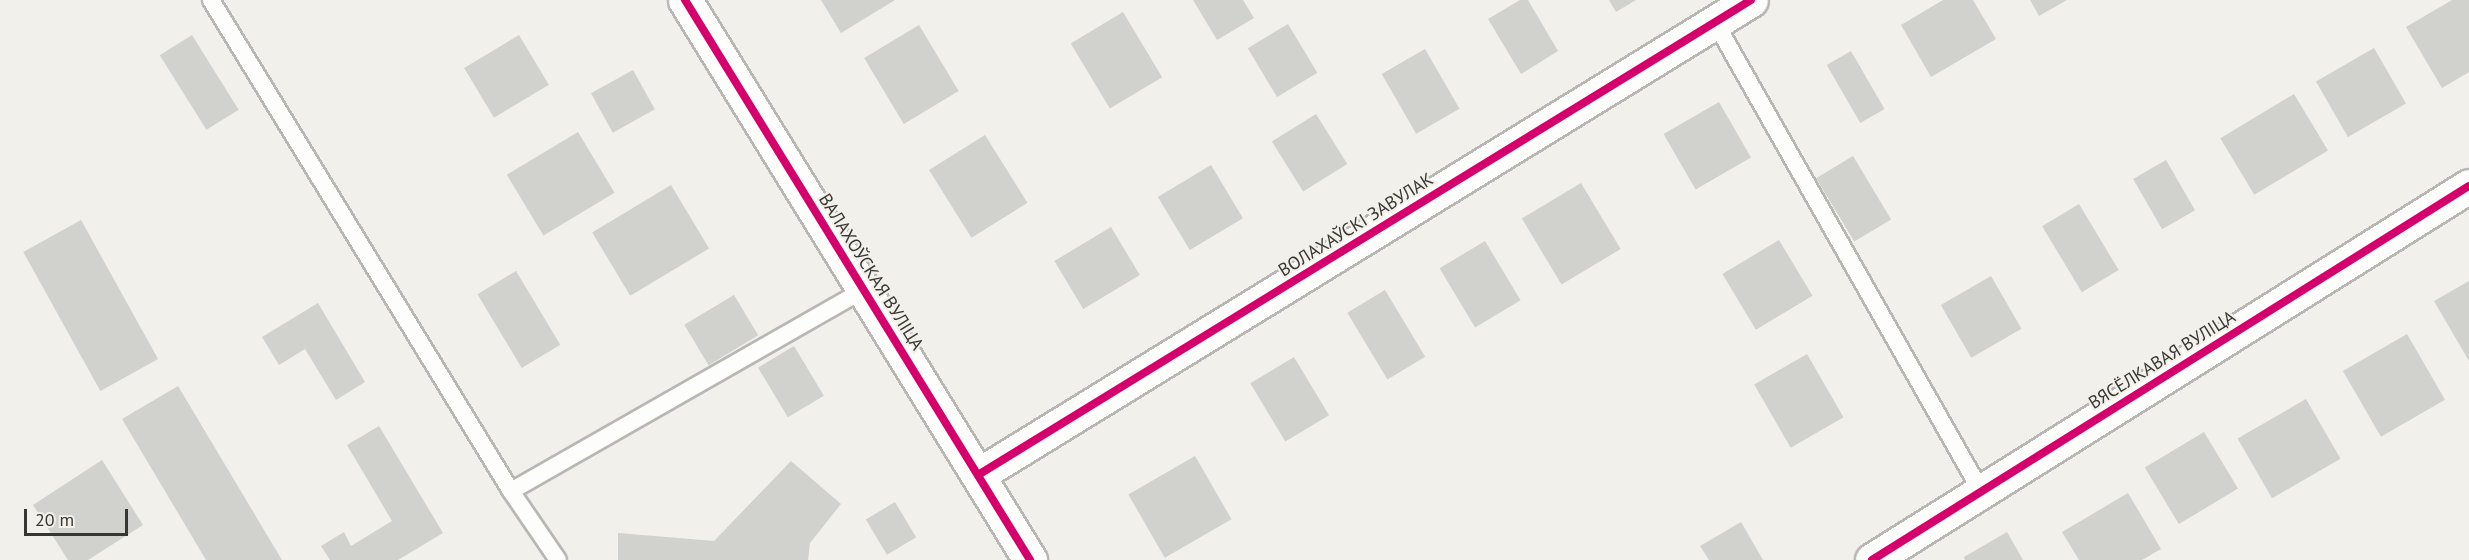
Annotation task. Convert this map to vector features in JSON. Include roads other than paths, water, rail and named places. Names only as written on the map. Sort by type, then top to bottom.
[{"type":"street","name":"ВАЛАХОЎСКАЯ ВУЛІЦА","points":[[685,0],[1030,560]]},
{"type":"street","name":"ВОЛАХАЎСКІ ЗАВУЛАК","points":[[978,475],[1751,0]]},
{"type":"street","name":"ВЯСЁЛКАВАЯ ВУЛІЦА","points":[[1872,560],[2469,186]]},
{"type":"lane","points":[[211,0],[511,491],[558,560]]},
{"type":"lane","points":[[1715,22],[1982,491]]},
{"type":"lane","points":[[511,491],[864,290]]}]
